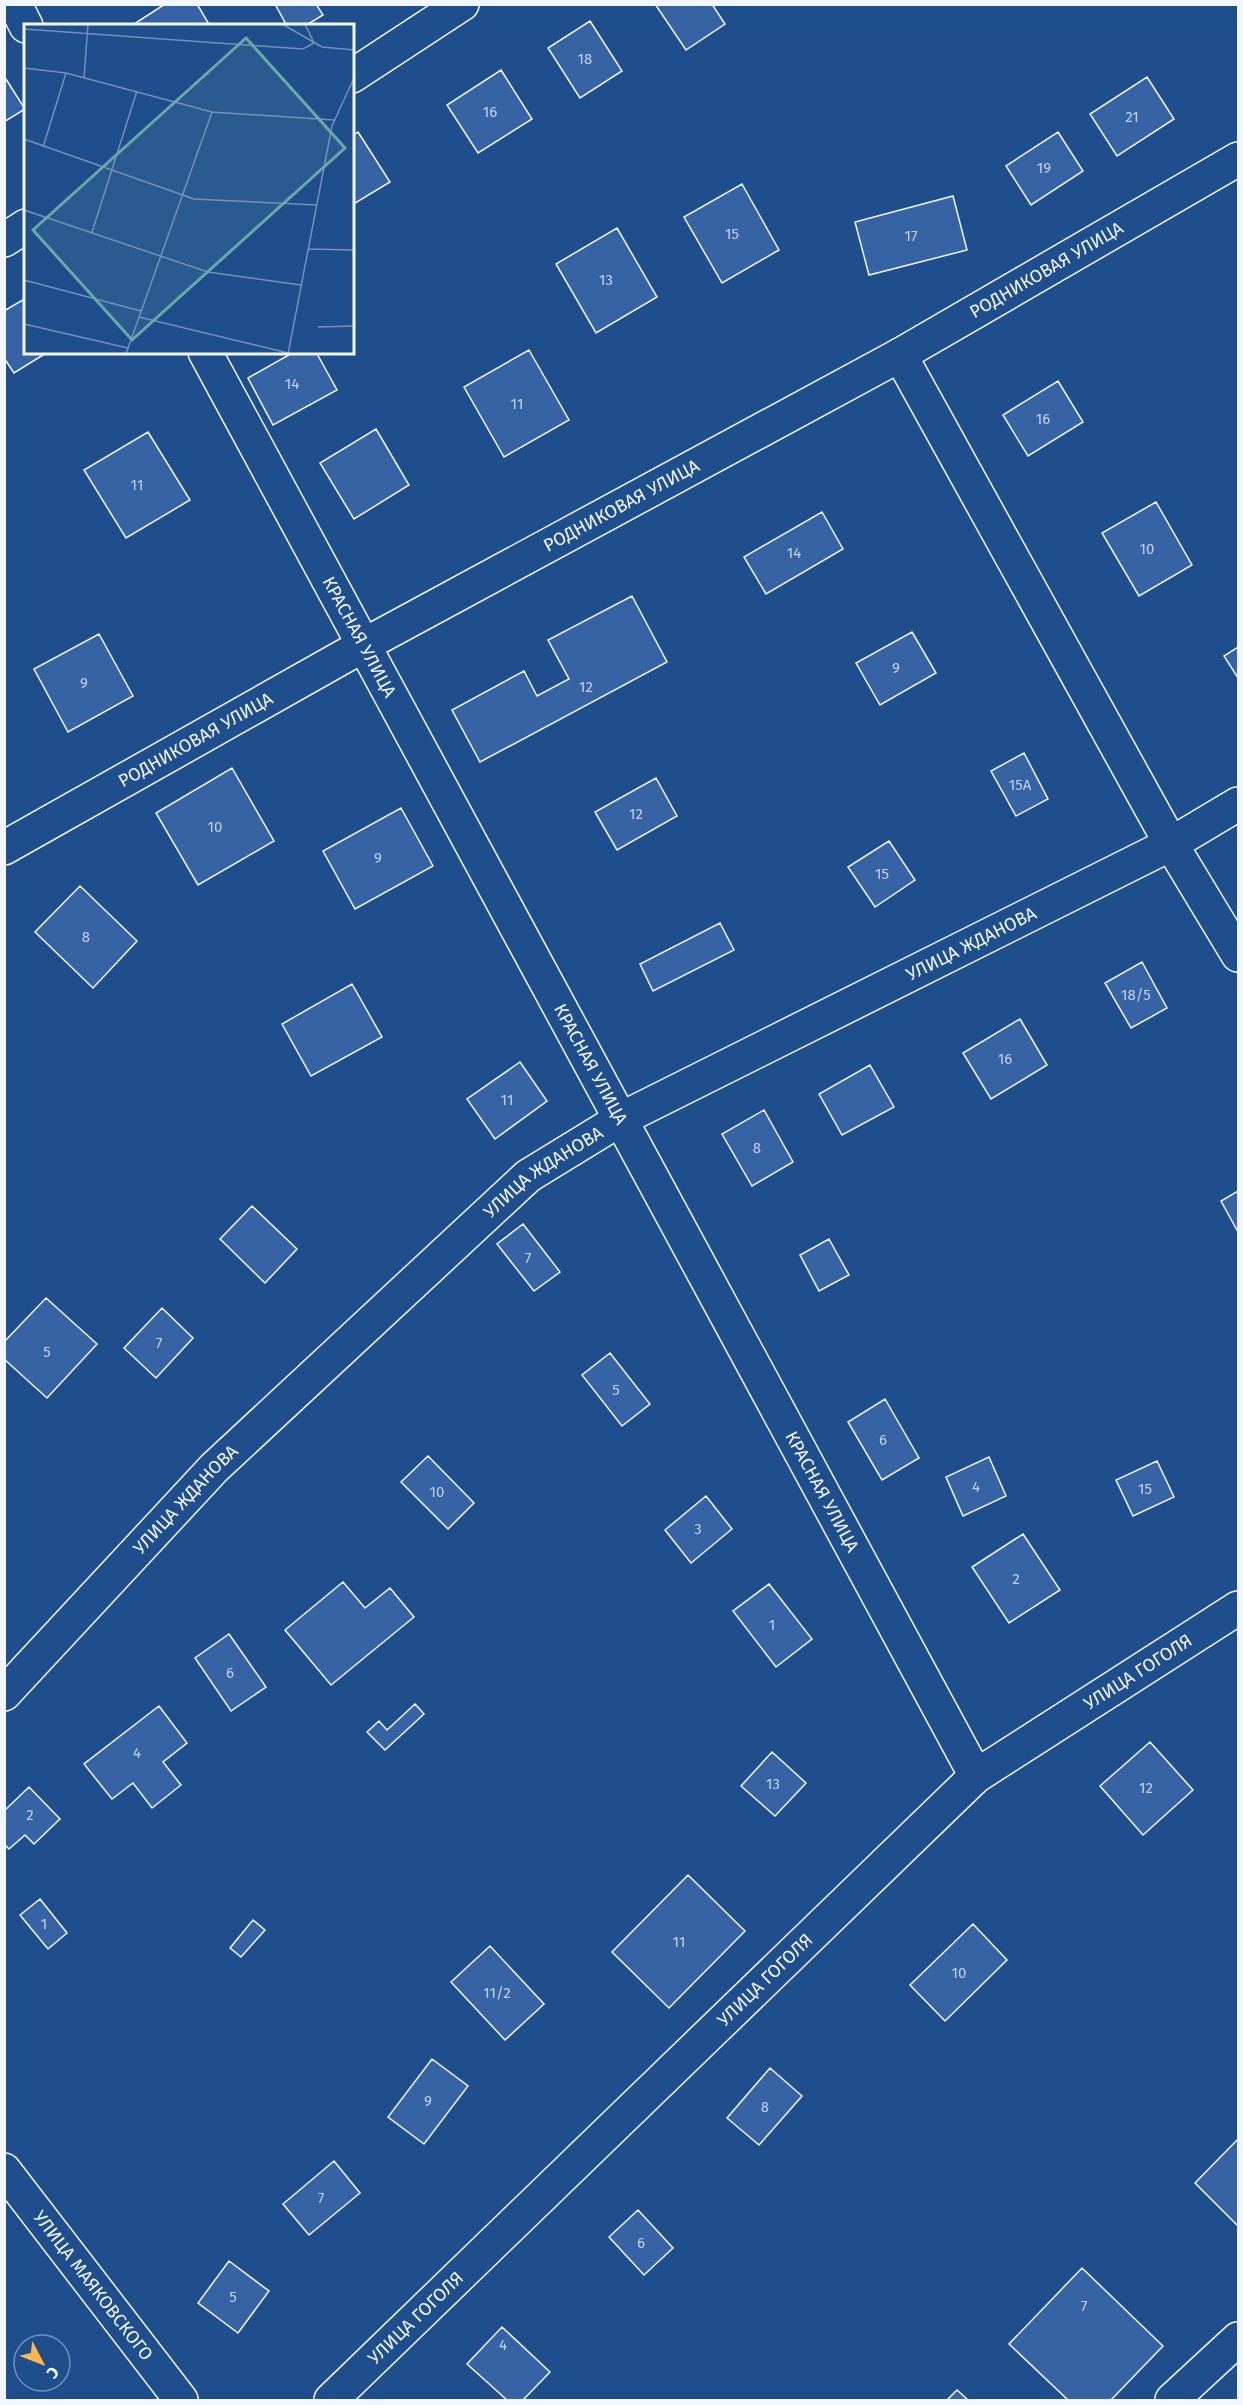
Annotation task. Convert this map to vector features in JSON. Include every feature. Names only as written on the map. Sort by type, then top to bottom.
[{"type":"street","points":[[15,4],[25,24]]},
{"type":"street","points":[[354,75],[462,4]]},
{"type":"street","name":"РОДНИКОВАЯ УЛИЦА","points":[[4,848],[364,645],[900,356],[1239,159]]},
{"type":"street","points":[[4,240],[24,227]]},
{"type":"street","name":"КРАСНАЯ УЛИЦА","points":[[206,354],[976,1776]]},
{"type":"street","points":[[900,356],[1171,844],[1239,955]]},
{"type":"street","name":"УЛИЦА ЖДАНОВА","points":[[4,1694],[223,1460],[528,1176],[621,1119],[1171,844],[1239,804]]},
{"type":"street","name":"УЛИЦА ГОГОЛЯ","points":[[331,2400],[976,1776],[1239,1608]]},
{"type":"street","name":"УЛИЦА МАЯКОВСКОГО","points":[[4,2169],[181,2400]]},
{"type":"street","points":[[1173,2400],[1239,2339]]},
{"type":"building","points":[[165,4],[197,4],[209,24],[134,24]]},
{"type":"building","points":[[275,4],[316,4],[323,15],[308,24],[286,24]]},
{"type":"building","points":[[655,4],[712,4],[725,24],[686,50]]},
{"type":"building","points":[[590,21],[622,71],[580,98],[548,48]]},
{"type":"building","points":[[501,70],[532,119],[478,153],[447,105]]},
{"type":"building","points":[[4,76],[24,110],[4,122]]},
{"type":"building","points":[[1147,77],[1174,119],[1117,156],[1090,114]]},
{"type":"building","points":[[358,132],[390,182],[354,204],[354,135]]},
{"type":"building","points":[[1058,132],[1083,171],[1031,205],[1006,166]]},
{"type":"building","points":[[742,184],[779,250],[722,283],[684,217]]},
{"type":"building","points":[[953,196],[967,250],[869,275],[855,222]]},
{"type":"building","points":[[617,228],[657,297],[596,333],[556,264]]},
{"type":"building","points":[[24,299],[24,354],[45,354],[14,373],[4,358],[4,311]]},
{"type":"building","points":[[529,350],[569,420],[504,457],[464,387]]},
{"type":"building","points":[[290,354],[317,354],[337,390],[273,425],[248,378]]},
{"type":"building","points":[[1058,381],[1083,422],[1028,456],[1003,415]]},
{"type":"building","points":[[376,429],[409,485],[354,519],[320,463]]},
{"type":"building","points":[[148,432],[190,500],[126,538],[84,470]]},
{"type":"building","points":[[1156,502],[1192,565],[1139,596],[1102,533]]},
{"type":"building","points":[[822,512],[843,549],[766,594],[744,557]]},
{"type":"building","points":[[632,596],[667,662],[480,762],[452,710],[524,671],[537,696],[569,679],[548,640]]},
{"type":"building","points":[[912,632],[936,673],[880,705],[856,663]]},
{"type":"building","points":[[99,634],[133,696],[68,732],[34,669]]},
{"type":"building","points":[[1238,647],[1238,678],[1224,656]]},
{"type":"building","points":[[1024,753],[1048,799],[1016,816],[991,771]]},
{"type":"building","points":[[232,768],[274,841],[198,885],[156,813]]},
{"type":"building","points":[[656,778],[677,816],[617,850],[595,812]]},
{"type":"building","points":[[401,808],[433,866],[355,909],[323,851]]},
{"type":"building","points":[[889,841],[915,880],[875,907],[848,867]]},
{"type":"building","points":[[80,886],[137,941],[93,988],[35,932]]},
{"type":"building","points":[[720,923],[734,950],[653,991],[640,964]]},
{"type":"building","points":[[1142,962],[1167,1008],[1131,1028],[1105,983]]},
{"type":"building","points":[[352,984],[382,1037],[311,1076],[282,1024]]},
{"type":"building","points":[[1020,1019],[1047,1065],[991,1099],[963,1053]]},
{"type":"building","points":[[520,1062],[547,1101],[495,1139],[467,1099]]},
{"type":"building","points":[[870,1065],[894,1107],[842,1135],[819,1094]]},
{"type":"building","points":[[764,1110],[793,1162],[752,1186],[722,1134]]},
{"type":"building","points":[[1238,1191],[1238,1232],[1221,1201]]},
{"type":"building","points":[[252,1206],[297,1249],[265,1283],[220,1239]]},
{"type":"building","points":[[523,1224],[560,1272],[534,1291],[497,1244]]},
{"type":"building","points":[[829,1239],[849,1275],[819,1291],[800,1255]]},
{"type":"building","points":[[46,1298],[97,1344],[47,1398],[4,1359],[4,1342]]},
{"type":"building","points":[[162,1308],[193,1338],[156,1378],[124,1348]]},
{"type":"building","points":[[610,1353],[650,1404],[622,1426],[582,1375]]},
{"type":"building","points":[[885,1399],[919,1458],[882,1480],[848,1422]]},
{"type":"building","points":[[428,1456],[474,1503],[448,1529],[401,1482]]},
{"type":"building","points":[[989,1457],[1006,1496],[963,1516],[946,1477]]},
{"type":"building","points":[[1157,1461],[1174,1497],[1133,1516],[1116,1480]]},
{"type":"building","points":[[706,1496],[732,1529],[691,1563],[665,1530]]},
{"type":"building","points":[[1023,1534],[1060,1590],[1009,1623],[972,1567]]},
{"type":"building","points":[[343,1582],[365,1608],[390,1588],[414,1617],[331,1685],[285,1630]]},
{"type":"building","points":[[769,1584],[812,1639],[776,1667],[733,1611]]},
{"type":"building","points":[[229,1634],[266,1687],[231,1711],[195,1658]]},
{"type":"building","points":[[415,1704],[424,1714],[385,1750],[367,1732],[379,1721],[387,1730]]},
{"type":"building","points":[[159,1706],[187,1743],[163,1762],[181,1785],[152,1808],[133,1783],[112,1799],[84,1764]]},
{"type":"building","points":[[1150,1742],[1193,1790],[1143,1835],[1100,1786]]},
{"type":"building","points":[[772,1752],[806,1783],[775,1816],[741,1786]]},
{"type":"building","points":[[29,1787],[60,1819],[34,1844],[25,1835],[9,1849],[4,1844],[4,1811]]},
{"type":"building","points":[[688,1875],[745,1931],[669,2008],[612,1952]]},
{"type":"building","points":[[40,1899],[67,1933],[48,1949],[20,1915]]},
{"type":"building","points":[[253,1920],[265,1930],[241,1957],[230,1948]]},
{"type":"building","points":[[973,1924],[1007,1960],[945,2021],[910,1985]]},
{"type":"building","points":[[490,1946],[544,2004],[505,2040],[451,1982]]},
{"type":"building","points":[[432,2059],[468,2086],[424,2144],[388,2117]]},
{"type":"building","points":[[770,2068],[802,2096],[759,2145],[727,2118]]},
{"type":"building","points":[[1238,2139],[1238,2226],[1195,2183]]},
{"type":"building","points":[[334,2161],[360,2193],[309,2235],[283,2204]]},
{"type":"building","points":[[638,2210],[673,2248],[644,2275],[609,2237]]},
{"type":"building","points":[[229,2261],[269,2291],[238,2333],[198,2303]]},
{"type":"building","points":[[1082,2268],[1163,2346],[1111,2400],[1068,2400],[1009,2344]]},
{"type":"building","points":[[502,2327],[550,2372],[523,2400],[507,2400],[467,2364]]},
{"type":"building","points":[[957,2390],[968,2400],[947,2400]]}]
